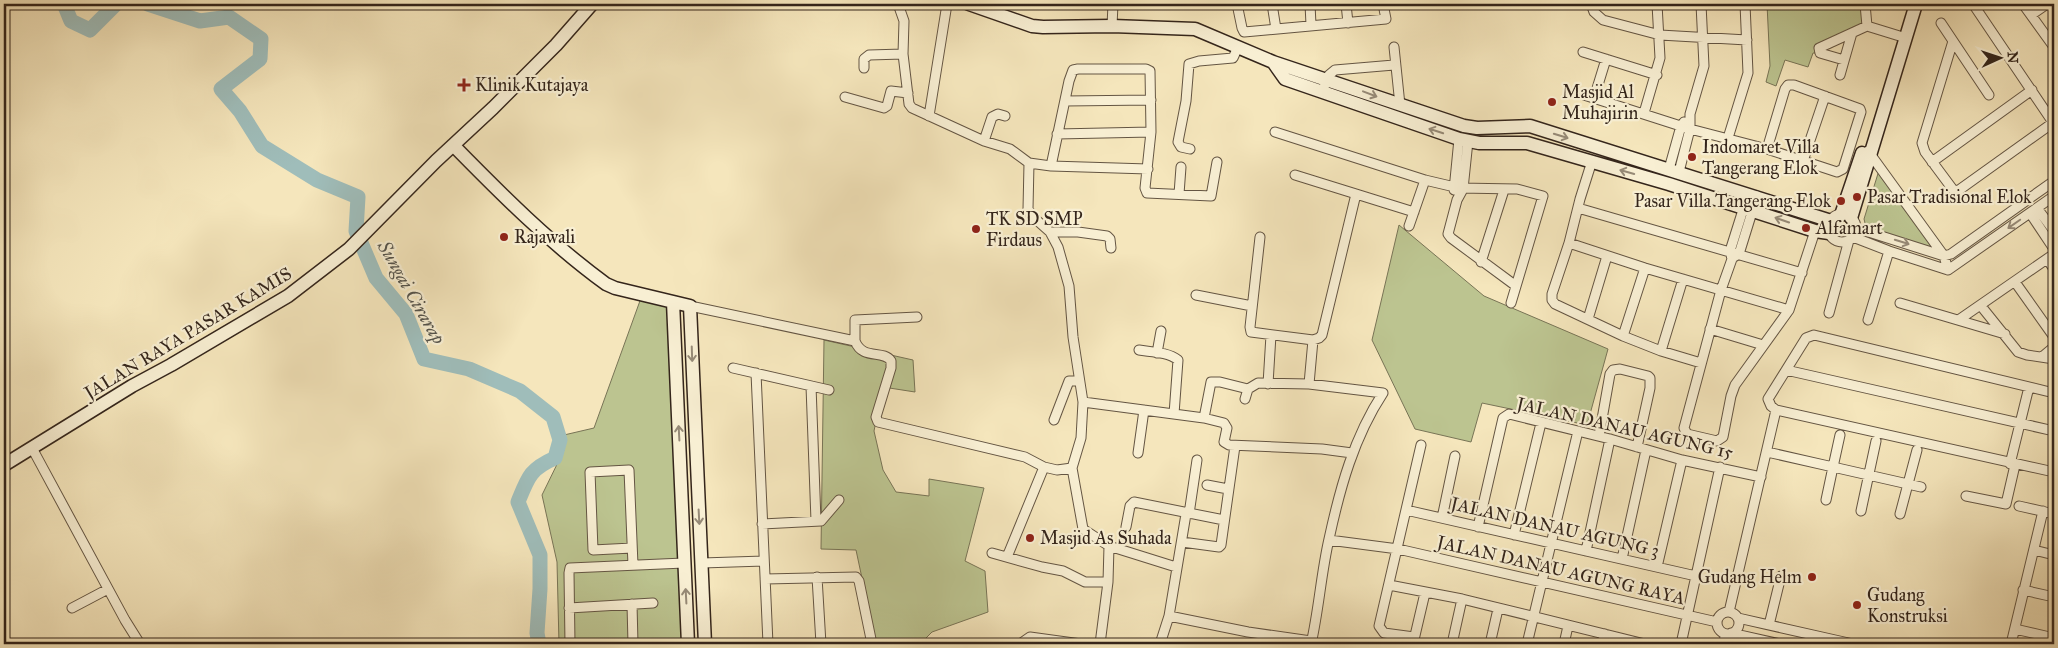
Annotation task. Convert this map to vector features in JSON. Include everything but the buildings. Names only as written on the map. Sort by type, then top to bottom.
[{"type":"street","name":"JALAN RAYA PASAR KAMIS","points":[[4,465],[132,386],[288,296],[350,249],[556,45],[592,4]]},
{"type":"street","points":[[898,4],[904,21],[903,54],[909,104],[912,108],[984,141],[1015,151],[1029,163],[1051,166],[1148,169]]},
{"type":"street","points":[[929,116],[948,4]]},
{"type":"street","points":[[969,4],[1036,26],[1113,20],[1195,29],[1273,62],[1327,78],[1397,104],[1471,128],[1530,126],[1753,195],[1844,227],[1944,256],[1951,254],[2054,181]]},
{"type":"street","points":[[1113,4],[1113,20]]},
{"type":"street","points":[[1113,20],[1119,4]]},
{"type":"street","points":[[1237,4],[1244,32],[1386,20],[1383,4]]},
{"type":"street","points":[[1272,4],[1276,29]]},
{"type":"street","points":[[1310,4],[1311,25]]},
{"type":"street","points":[[1346,4],[1348,23]]},
{"type":"street","points":[[1592,4],[1594,12],[1603,20],[1660,35],[1703,39],[1747,40]]},
{"type":"street","points":[[1644,113],[1657,75],[1660,58],[1657,4]]},
{"type":"street","points":[[1669,184],[1704,66],[1701,4]]},
{"type":"street","points":[[1728,138],[1748,73],[1745,4]]},
{"type":"street","points":[[1865,4],[1867,26]]},
{"type":"street","points":[[1903,37],[1910,4]]},
{"type":"street","points":[[1829,314],[1844,227],[1903,37],[1916,4]]},
{"type":"street","points":[[1953,41],[1922,136],[1923,148],[1955,191],[2054,123],[1973,4]]},
{"type":"street","points":[[2023,4],[2054,47]]},
{"type":"street","points":[[2031,15],[2047,4]]},
{"type":"street","points":[[1941,23],[1989,94]]},
{"type":"street","points":[[1844,60],[1820,52],[1819,48],[1867,26],[1903,37]]},
{"type":"street","points":[[1840,75],[1852,33]]},
{"type":"street","points":[[1190,149],[1181,146],[1178,142],[1186,101],[1189,64],[1199,61],[1233,58],[1238,47]]},
{"type":"street","points":[[1390,116],[1397,104],[1394,47]]},
{"type":"street","points":[[1584,52],[1657,75]]},
{"type":"street","points":[[864,68],[864,60],[869,55],[903,54]]},
{"type":"street","points":[[1606,59],[1589,96],[1686,127],[1767,148],[1837,172],[1840,171],[1855,131],[1860,109],[1788,85],[1785,89],[1767,148]]},
{"type":"street","points":[[1273,62],[1285,79],[1464,140],[1479,144],[1527,143],[1669,184],[1815,231],[1844,227],[1889,251],[1948,270]]},
{"type":"street","points":[[1322,92],[1327,78],[1335,70],[1394,65]]},
{"type":"street","points":[[1051,166],[1057,134],[1074,69],[1149,70],[1151,74],[1151,100],[1148,169],[1145,188],[1147,193],[1212,195],[1217,162]]},
{"type":"street","points":[[1340,98],[1344,84]]},
{"type":"street","points":[[1932,162],[2032,90]]},
{"type":"street","points":[[845,97],[884,108],[887,106],[891,91],[908,93]]},
{"type":"street","points":[[1803,161],[1825,96]]},
{"type":"street","points":[[1065,101],[1151,100]]},
{"type":"street","points":[[984,141],[992,117],[998,114],[1005,116]]},
{"type":"street","points":[[1527,143],[1530,126]]},
{"type":"street","points":[[1057,134],[1150,132]]},
{"type":"street","points":[[1275,132],[1425,180],[1453,187],[1463,189],[1522,189],[1543,196],[1511,303]]},
{"type":"street","points":[[1457,200],[1453,187],[1464,140]]},
{"type":"street","points":[[1464,140],[1463,189],[1457,200],[1448,234],[1481,262],[1516,286]]},
{"type":"street","points":[[453,145],[551,239],[606,284],[615,288],[690,306],[855,341]]},
{"type":"street","points":[[1867,150],[1944,256],[1948,270]]},
{"type":"street","points":[[1592,162],[1552,294],[1552,300],[1555,304],[1623,336],[1661,351],[1701,363]]},
{"type":"street","points":[[1029,163],[1028,209],[1032,216],[1050,232],[1058,247],[1069,286],[1073,337],[1083,402],[1080,438],[1072,468],[1083,529],[1109,546],[1176,567]]},
{"type":"street","points":[[1179,194],[1182,167]]},
{"type":"street","points":[[1295,175],[1414,212]]},
{"type":"street","points":[[1409,226],[1425,180]]},
{"type":"street","points":[[1481,262],[1504,190]]},
{"type":"street","points":[[1260,237],[1250,332],[1313,340],[1319,338],[1322,335],[1356,194]]},
{"type":"street","points":[[1753,195],[1710,329],[1684,428],[1687,434],[1719,440],[1723,437],[1735,385],[1789,310],[1815,231]]},
{"type":"street","points":[[1948,270],[2054,196]]},
{"type":"street","points":[[1578,208],[1733,255],[1802,273]]},
{"type":"street","points":[[2033,210],[2054,231]]},
{"type":"street","points":[[2033,210],[2054,250]]},
{"type":"street","points":[[1050,232],[1078,232],[1108,236],[1111,248]]},
{"type":"street","points":[[1569,243],[1645,268],[1789,310]]},
{"type":"street","points":[[1868,320],[1889,251]]},
{"type":"street","points":[[1588,319],[1607,256]]},
{"type":"street","points":[[1960,320],[2051,257],[2054,269]]},
{"type":"street","points":[[1623,336],[1645,268]]},
{"type":"street","points":[[1661,351],[1683,279]]},
{"type":"street","points":[[2015,282],[2054,336]]},
{"type":"street","points":[[1196,295],[1252,306]]},
{"type":"street","points":[[673,302],[688,644]]},
{"type":"street","points":[[1900,303],[2005,334]]},
{"type":"street","points":[[690,306],[705,644]]},
{"type":"street","points":[[1982,306],[2022,354],[2054,359]]},
{"type":"street","points":[[917,317],[855,320],[855,341],[857,347],[863,352],[887,357],[891,361],[891,368],[876,417],[878,422],[1024,456],[1044,468],[1057,470],[1072,468]]},
{"type":"street","points":[[1710,329],[1763,345]]},
{"type":"street","points":[[1157,353],[1161,331]]},
{"type":"street","points":[[1268,384],[1271,335]]},
{"type":"street","points":[[2054,392],[1814,335],[1806,338],[1768,396],[1769,402],[1776,410],[2054,472]]},
{"type":"street","points":[[1309,384],[1313,340]]},
{"type":"street","points":[[2042,357],[2054,347]]},
{"type":"street","points":[[1139,350],[1175,357],[1179,361],[1174,414]]},
{"type":"street","points":[[733,368],[829,390]]},
{"type":"street","points":[[1599,436],[1610,374],[1613,370],[1648,376],[1650,378],[1650,388],[1622,559]]},
{"type":"street","points":[[1786,370],[2054,431]]},
{"type":"street","points":[[756,373],[768,644]]},
{"type":"street","points":[[1054,420],[1069,382],[1079,381]]},
{"type":"street","points":[[1169,616],[1311,643],[1328,540],[1352,453],[1383,394],[1309,384],[1258,384],[1248,389],[1220,382],[1211,382],[1204,418]]},
{"type":"street","points":[[811,386],[816,522]]},
{"type":"street","points":[[1966,496],[2006,504],[2020,423],[2029,387]]},
{"type":"street","points":[[1245,399],[1248,389]]},
{"type":"street","points":[[1083,402],[1204,418],[1226,424],[1224,442],[1227,445],[1352,453]]},
{"type":"street","points":[[1138,453],[1144,410]]},
{"type":"street","points":[[1729,612],[1776,410]]},
{"type":"street","name":"JALAN DANAU AGUNG 15","points":[[1478,526],[1503,418],[1512,414],[1682,460],[1761,477]]},
{"type":"street","points":[[1514,534],[1541,422]]},
{"type":"street","points":[[1527,644],[1578,432]]},
{"type":"street","points":[[1826,500],[1840,435]]},
{"type":"street","points":[[1586,551],[1610,439]]},
{"type":"street","points":[[1861,511],[1876,441]]},
{"type":"street","points":[[1421,445],[1379,623],[1380,630],[1384,633],[1414,641],[1425,593]]},
{"type":"street","points":[[1182,542],[1219,547],[1221,545],[1235,446]]},
{"type":"street","points":[[32,448],[140,644]]},
{"type":"street","points":[[1900,514],[1917,450]]},
{"type":"street","points":[[1767,452],[1921,487]]},
{"type":"street","points":[[1442,518],[1455,456]]},
{"type":"street","points":[[1160,644],[1169,616],[1176,567],[1197,460]]},
{"type":"street","points":[[1657,567],[1682,460]]},
{"type":"street","points":[[1681,644],[1720,467]]},
{"type":"street","points":[[1007,557],[1044,468]]},
{"type":"street","points":[[632,548],[593,550],[590,472],[629,470],[633,565]]},
{"type":"street","points":[[1208,485],[1228,489]]},
{"type":"street","points":[[762,524],[821,521],[839,500]]},
{"type":"street","points":[[1126,527],[1130,506],[1134,502],[1224,520]]},
{"type":"street","points":[[2019,506],[2054,514]]},
{"type":"street","name":"JALAN DANAU AGUNG 3","points":[[1406,510],[1696,576]]},
{"type":"street","points":[[2011,644],[2043,511]]},
{"type":"street","name":"JALAN DANAU AGUNG RAYA","points":[[1328,540],[1398,549],[1717,622]]},
{"type":"street","points":[[1100,644],[1108,582],[1109,546]]},
{"type":"street","points":[[684,547],[701,547]]},
{"type":"street","points":[[2034,550],[2054,554]]},
{"type":"street","points":[[992,553],[1070,573],[1085,582],[1108,582]]},
{"type":"street","points":[[702,563],[764,561]]},
{"type":"street","points":[[570,644],[568,573],[570,568],[684,563]]},
{"type":"street","points":[[1769,624],[1781,576]]},
{"type":"street","points":[[817,577],[821,644]]},
{"type":"street","points":[[765,579],[856,577],[859,581],[872,644]]},
{"type":"street","points":[[1389,585],[1462,599],[1642,644]]},
{"type":"street","points":[[72,608],[108,589]]},
{"type":"street","points":[[2023,590],[2054,596]]},
{"type":"street","points":[[1452,644],[1462,599]]},
{"type":"street","points":[[569,608],[653,603]]},
{"type":"street","points":[[632,604],[633,644]]},
{"type":"street","points":[[1490,644],[1498,609]]},
{"type":"street","points":[[1780,644],[1720,630],[1717,622],[1722,614],[1729,612],[1738,618],[1853,644]]},
{"type":"street","points":[[1724,644],[1729,633],[1738,627],[1738,618]]},
{"type":"street","points":[[1564,644],[1568,626]]},
{"type":"street","points":[[2015,629],[2054,638]]},
{"type":"street","points":[[1602,644],[1605,634]]},
{"type":"street","points":[[1020,644],[1030,637],[1081,644]]},
{"type":"green space","points":[[1767,4],[1865,4],[1867,26],[1820,53],[1813,53],[1808,67],[1785,60],[1776,86],[1766,82],[1770,66]]},
{"type":"green space","points":[[1880,167],[1944,256],[1866,227],[1864,219]]},
{"type":"green space","points":[[1399,225],[1484,296],[1608,349],[1587,425],[1482,403],[1471,442],[1415,429],[1372,340]]},
{"type":"green space","points":[[641,298],[672,305],[682,644],[559,644],[557,562],[542,495],[564,450],[564,435],[594,428]]},
{"type":"green space","points":[[824,340],[913,360],[915,392],[883,387],[874,431],[883,470],[896,492],[929,496],[929,479],[984,488],[965,561],[985,571],[988,612],[932,632],[920,644],[876,644],[856,550],[821,549]]},
{"type":"waterway","name":"Sungai Cirarap","points":[[64,4],[71,21],[90,30],[116,4]]},
{"type":"waterway","name":"Sungai Cirarap","points":[[148,4],[200,21],[229,17],[261,39],[260,59],[221,89],[240,111],[262,146],[317,180],[358,197],[356,231],[376,278],[406,314],[424,359],[469,369],[520,391],[553,417],[560,440],[555,458],[535,470],[524,486],[518,502],[540,555],[537,633],[539,644]]},
{"type":"place","name":"Klinik Kutajaya","points":[[464,85]]},
{"type":"place","name":"Masjid Al Muhajirin","points":[[1552,102]]},
{"type":"place","name":"Indomaret Villa Tangerang Elok","points":[[1692,157]]},
{"type":"place","name":"Pasar Tradisional Elok","points":[[1857,197]]},
{"type":"place","name":"Pasar Villa Tangerang Elok","points":[[1841,201]]},
{"type":"place","name":"Alfamart","points":[[1806,228]]},
{"type":"place","name":"TK SD SMP Firdaus","points":[[976,229]]},
{"type":"place","name":"Rajawali","points":[[504,237]]},
{"type":"place","name":"Masjid As Suhada","points":[[1030,538]]},
{"type":"place","name":"Gudang Helm","points":[[1812,577]]},
{"type":"place","name":"Gudang Konstruksi","points":[[1857,605]]}]
